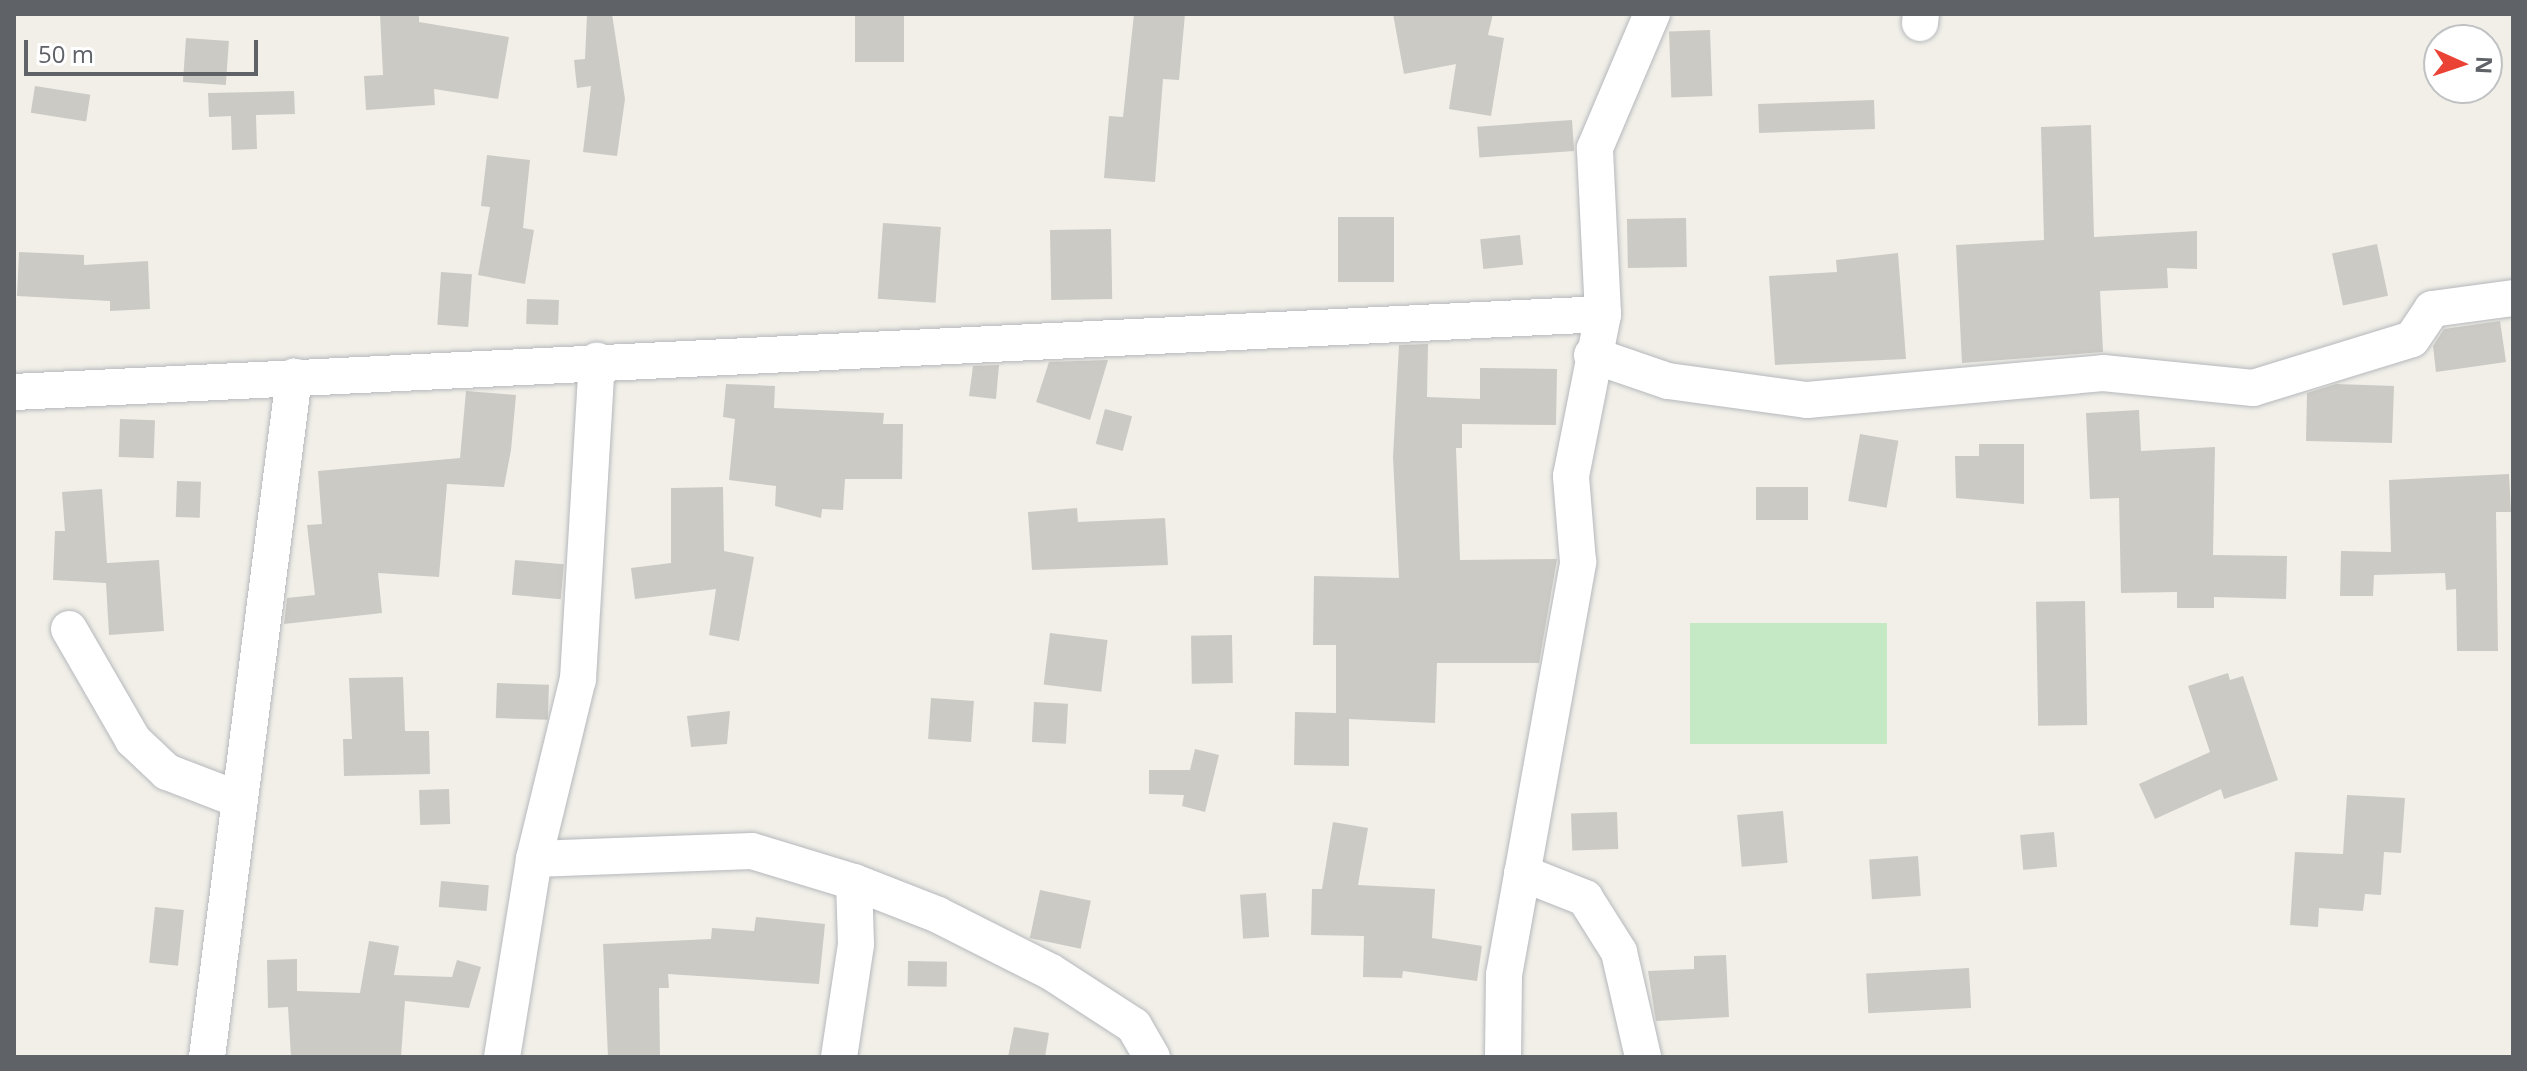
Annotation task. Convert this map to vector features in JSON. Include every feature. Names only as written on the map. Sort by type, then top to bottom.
[{"type":"street","points":[[1503,1057],[1504,975],[1578,562],[1571,476],[1592,355],[1603,314],[1595,148],[1652,14]]},
{"type":"street","points":[[1592,355],[1668,381],[1807,400],[2103,373],[2253,388],[2412,339],[2432,309],[2513,298]]},
{"type":"street","points":[[14,392],[1603,314]]},
{"type":"street","points":[[502,1057],[534,859],[578,679],[597,361]]},
{"type":"street","points":[[207,1057],[294,377]]},
{"type":"street","points":[[69,629],[133,740],[167,772],[240,800]]},
{"type":"street","points":[[534,859],[752,851],[854,882],[938,915],[1051,972],[1134,1026],[1152,1057]]},
{"type":"street","points":[[1522,873],[1585,898],[1619,952],[1640,1042],[1665,1057]]},
{"type":"street","points":[[839,1057],[856,944],[854,882]]},
{"type":"green space","points":[[1690,623],[1887,623],[1887,744],[1690,744]]},
{"type":"building","points":[[380,14],[419,14],[419,22],[509,37],[498,99],[434,89],[435,105],[366,110],[364,76],[383,75]]},
{"type":"building","points":[[587,14],[612,14],[625,99],[617,156],[583,152],[591,86],[577,88],[574,60],[585,59]]},
{"type":"building","points":[[855,14],[904,14],[904,62],[855,62]]},
{"type":"building","points":[[1134,14],[1185,14],[1179,80],[1163,79],[1155,182],[1104,178],[1109,116],[1123,117]]},
{"type":"building","points":[[1393,14],[1493,14],[1488,35],[1504,38],[1491,116],[1449,109],[1456,64],[1404,74]]},
{"type":"building","points":[[1710,30],[1712,96],[1671,97],[1669,31]]},
{"type":"building","points":[[186,38],[229,41],[226,85],[183,82]]},
{"type":"building","points":[[35,86],[90,95],[86,121],[31,113]]},
{"type":"building","points":[[294,91],[295,114],[256,115],[257,149],[232,150],[231,116],[209,117],[208,93]]},
{"type":"building","points":[[1874,100],[1875,129],[1759,133],[1758,104]]},
{"type":"building","points":[[1572,120],[1574,151],[1479,158],[1477,127]]},
{"type":"building","points":[[2091,125],[2094,237],[2197,231],[2197,269],[2167,268],[2168,288],[2100,291],[2103,352],[1962,363],[1956,245],[2044,240],[2041,127]]},
{"type":"building","points":[[487,155],[530,160],[523,228],[534,230],[525,284],[478,275],[490,207],[481,206]]},
{"type":"building","points":[[1338,217],[1394,217],[1394,282],[1338,282]]},
{"type":"building","points":[[1686,218],[1687,267],[1628,268],[1627,219]]},
{"type":"building","points":[[883,223],[941,227],[936,303],[878,299]]},
{"type":"building","points":[[1111,229],[1112,299],[1051,300],[1050,230]]},
{"type":"building","points":[[1520,235],[1523,265],[1483,269],[1480,239]]},
{"type":"building","points":[[2377,244],[2388,296],[2343,305],[2332,254]]},
{"type":"building","points":[[19,252],[84,255],[84,265],[148,261],[150,309],[110,311],[110,301],[17,296]]},
{"type":"building","points":[[1898,253],[1906,359],[1775,365],[1769,276],[1837,272],[1836,260]]},
{"type":"building","points":[[441,272],[472,274],[468,327],[437,325]]},
{"type":"building","points":[[527,299],[559,300],[558,325],[526,324]]},
{"type":"building","points":[[2500,321],[2506,362],[2436,372],[2433,346],[2444,329]]},
{"type":"building","points":[[1428,344],[1427,397],[1480,399],[1480,368],[1557,369],[1556,425],[1462,424],[1462,448],[1456,448],[1460,560],[1557,559],[1539,663],[1437,663],[1435,723],[1349,719],[1349,766],[1294,765],[1295,712],[1336,713],[1336,645],[1313,645],[1314,576],[1399,578],[1393,457],[1399,345]]},
{"type":"building","points":[[1108,360],[1090,420],[1036,402],[1049,362]]},
{"type":"building","points":[[999,365],[996,399],[969,396],[973,366]]},
{"type":"building","points":[[726,384],[775,386],[774,408],[884,413],[883,424],[903,424],[902,479],[845,479],[843,510],[822,509],[821,518],[775,506],[776,486],[729,480],[735,419],[723,417]]},
{"type":"building","points":[[2336,384],[2394,386],[2392,443],[2306,441],[2307,393]]},
{"type":"building","points":[[466,391],[516,395],[511,450],[504,487],[447,484],[439,577],[378,573],[382,613],[284,624],[287,598],[315,595],[307,525],[322,524],[318,471],[460,458]]},
{"type":"building","points":[[1105,409],[1132,416],[1123,451],[1096,444]]},
{"type":"building","points":[[2139,410],[2141,451],[2215,447],[2213,555],[2287,556],[2286,599],[2214,597],[2214,608],[2177,608],[2177,592],[2121,593],[2119,498],[2090,499],[2086,413]]},
{"type":"building","points":[[120,419],[155,420],[154,458],[119,457]]},
{"type":"building","points":[[1860,434],[1898,441],[1887,508],[1848,501]]},
{"type":"building","points":[[1979,444],[2024,444],[2024,504],[1956,498],[1955,456],[1979,456]]},
{"type":"building","points":[[2509,474],[2511,512],[2496,512],[2498,651],[2457,651],[2456,589],[2446,590],[2445,573],[2374,575],[2373,596],[2340,596],[2341,551],[2391,552],[2389,480]]},
{"type":"building","points":[[177,481],[201,482],[200,518],[176,517]]},
{"type":"building","points":[[723,487],[724,551],[754,557],[739,641],[709,635],[716,589],[635,599],[631,568],[671,563],[671,488]]},
{"type":"building","points":[[1756,487],[1808,487],[1808,520],[1756,520]]},
{"type":"building","points":[[102,489],[107,563],[159,560],[164,631],[109,635],[106,583],[53,580],[55,531],[65,531],[62,492]]},
{"type":"building","points":[[1077,508],[1078,522],[1165,518],[1168,565],[1032,570],[1028,512]]},
{"type":"building","points":[[515,560],[564,564],[561,599],[512,595]]},
{"type":"building","points":[[2085,601],[2087,725],[2038,726],[2036,602]]},
{"type":"building","points":[[1050,633],[1108,640],[1101,692],[1044,685]]},
{"type":"building","points":[[1232,635],[1233,683],[1192,684],[1191,636]]},
{"type":"building","points":[[2228,673],[2230,680],[2243,676],[2278,780],[2224,799],[2221,789],[2155,819],[2139,784],[2210,752],[2188,686]]},
{"type":"building","points":[[403,677],[405,731],[429,731],[430,774],[344,776],[343,739],[352,739],[349,678]]},
{"type":"building","points":[[497,683],[549,685],[548,720],[496,718]]},
{"type":"building","points":[[931,698],[974,701],[971,742],[928,739]]},
{"type":"building","points":[[1034,702],[1068,704],[1066,744],[1032,742]]},
{"type":"building","points":[[730,711],[727,744],[691,747],[687,716]]},
{"type":"building","points":[[1195,749],[1219,755],[1205,812],[1182,806],[1184,795],[1149,794],[1149,770],[1190,770]]},
{"type":"building","points":[[449,789],[450,824],[420,825],[419,790]]},
{"type":"building","points":[[2347,795],[2405,798],[2401,853],[2384,852],[2381,895],[2365,894],[2363,911],[2319,908],[2318,927],[2290,925],[2295,852],[2343,854]]},
{"type":"building","points":[[1783,811],[1788,863],[1742,867],[1737,815]]},
{"type":"building","points":[[1617,812],[1618,849],[1572,851],[1571,814]]},
{"type":"building","points":[[1333,822],[1368,828],[1358,885],[1435,889],[1432,938],[1482,946],[1477,981],[1403,971],[1402,978],[1363,977],[1364,936],[1311,935],[1312,889],[1322,889]]},
{"type":"building","points":[[2054,832],[2057,867],[2023,870],[2020,835]]},
{"type":"building","points":[[1918,856],[1921,896],[1872,899],[1869,859]]},
{"type":"building","points":[[441,881],[489,885],[487,911],[439,907]]},
{"type":"building","points":[[1040,890],[1091,901],[1081,949],[1030,938]]},
{"type":"building","points":[[1266,893],[1269,937],[1243,939],[1240,895]]},
{"type":"building","points":[[155,907],[184,910],[178,966],[149,963]]},
{"type":"building","points":[[756,917],[825,924],[819,984],[668,974],[669,988],[659,988],[660,1057],[608,1057],[603,944],[711,939],[712,928],[754,931]]},
{"type":"building","points":[[369,941],[399,946],[394,975],[452,977],[457,960],[481,967],[469,1008],[405,1001],[401,1057],[291,1057],[288,1007],[268,1008],[267,960],[297,959],[297,991],[360,993]]},
{"type":"building","points":[[1726,955],[1729,1017],[1656,1021],[1648,971],[1694,969],[1694,956]]},
{"type":"building","points":[[908,961],[947,962],[947,987],[908,986]]},
{"type":"building","points":[[1969,968],[1971,1008],[1868,1013],[1866,973]]},
{"type":"building","points":[[1014,1027],[1049,1033],[1045,1057],[1008,1057]]}]
